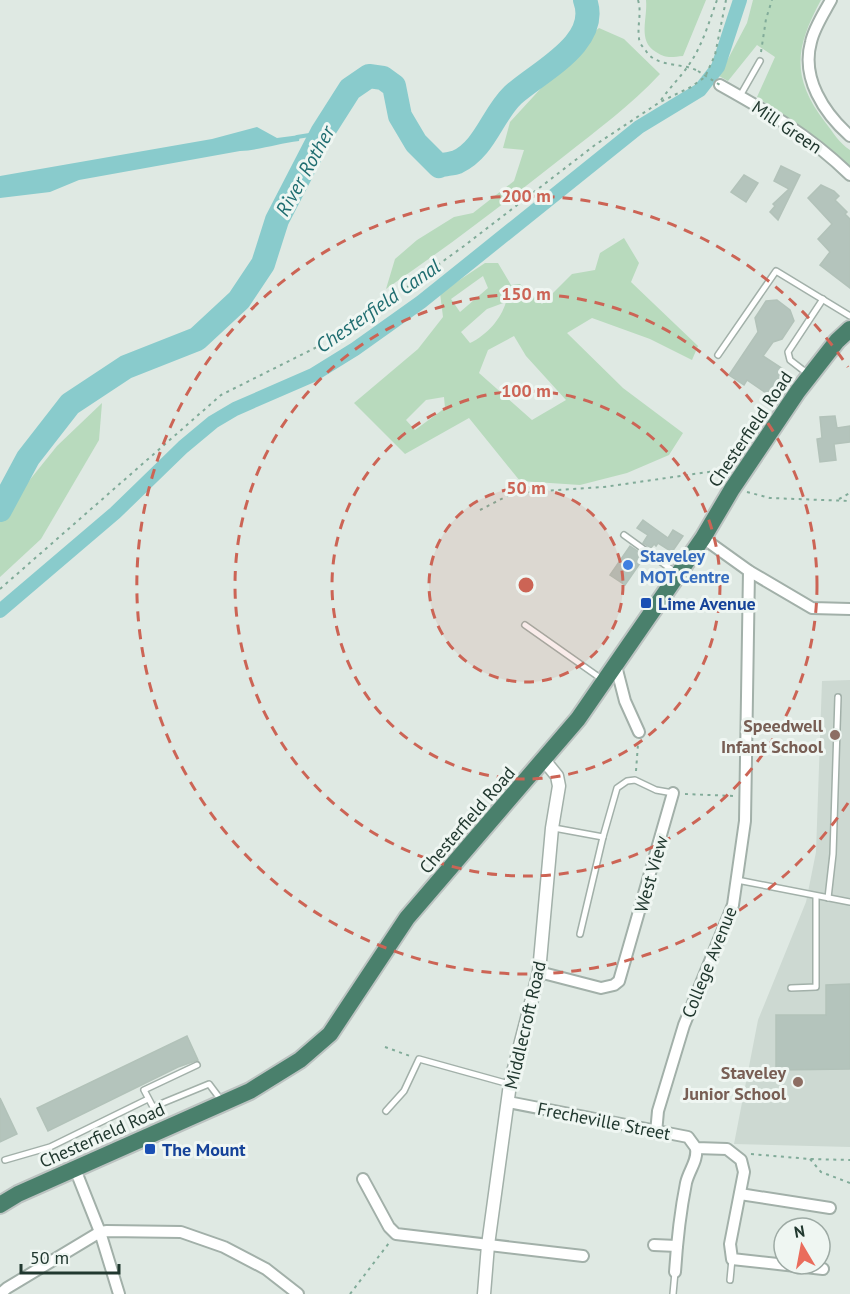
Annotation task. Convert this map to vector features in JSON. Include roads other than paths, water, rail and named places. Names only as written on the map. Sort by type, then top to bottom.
[{"type":"highway","name":"Chesterfield Road","points":[[0,1205],[18,1194],[224,1103],[270,1080],[318,1046],[330,1034],[407,918],[569,732],[703,538],[734,486],[810,376],[837,341],[850,329]]},
{"type":"street","points":[[831,0],[811,40],[808,58],[809,74],[834,122],[850,136]]},
{"type":"street","name":"Mill Green","points":[[720,85],[776,116],[824,150],[850,175]]},
{"type":"street","points":[[703,538],[749,572],[812,608],[850,609]]},
{"type":"street","name":"College Avenue","points":[[656,1133],[658,1111],[684,1025],[733,905],[745,821],[749,572]]},
{"type":"street","points":[[616,666],[625,701],[639,732]]},
{"type":"street","name":"Middlecroft Road","points":[[484,1294],[488,1245],[510,1084],[540,972],[552,828],[559,781],[554,770],[544,760]]},
{"type":"street","name":"West View","points":[[540,972],[601,988],[614,985],[619,981],[673,794]]},
{"type":"street","name":"Frecheville Street","points":[[508,1102],[656,1133],[688,1137],[696,1148],[728,1149],[741,1160],[744,1172],[740,1194]]},
{"type":"street","points":[[675,1272],[678,1225],[687,1179],[697,1156],[696,1148]]},
{"type":"street","points":[[75,1169],[100,1232],[118,1294]]},
{"type":"street","points":[[363,1179],[389,1227],[397,1234],[583,1256]]},
{"type":"street","points":[[772,1263],[732,1259],[730,1244],[740,1194],[830,1208]]},
{"type":"street","points":[[0,1294],[100,1232],[181,1233],[225,1247],[266,1269],[298,1294]]},
{"type":"street","points":[[654,1245],[676,1246]]},
{"type":"lane","points":[[740,96],[760,61]]},
{"type":"lane","points":[[718,355],[776,271],[850,316]]},
{"type":"lane","points":[[810,376],[790,360],[788,352],[823,299]]},
{"type":"lane","points":[[624,535],[676,573]]},
{"type":"lane","points":[[525,625],[604,681]]},
{"type":"lane","points":[[828,898],[833,854],[838,697]]},
{"type":"lane","points":[[580,934],[617,788],[627,781],[635,780],[656,790],[673,794]]},
{"type":"lane","points":[[552,828],[603,837]]},
{"type":"lane","points":[[737,880],[850,902]]},
{"type":"lane","points":[[791,988],[816,987],[816,896]]},
{"type":"lane","points":[[386,1111],[404,1091],[418,1059],[510,1084]]},
{"type":"lane","points":[[197,1065],[144,1090],[153,1107],[209,1083],[224,1103]]},
{"type":"lane","points":[[5,1160],[50,1147],[148,1099]]},
{"type":"lane","points":[[730,1280],[732,1259]]},
{"type":"lane","points":[[673,1294],[675,1272]]},
{"type":"water","points":[[257,127],[277,138],[300,135],[299,141],[79,180],[50,192],[0,198],[0,176],[212,139]]},
{"type":"waterway","name":"River Rother","points":[[0,510],[28,458],[70,404],[126,367],[197,339],[239,300],[263,264],[277,220],[322,133],[350,89],[369,76],[383,78],[394,86],[400,116],[416,143],[439,166],[457,162],[475,149],[513,95],[551,66],[576,43],[584,30],[588,15],[585,0]]},
{"type":"waterway","name":"Chesterfield Canal","points":[[0,611],[115,513],[183,447],[213,422],[235,409],[313,375],[355,349],[421,302],[639,127],[700,90],[718,67],[740,0]]},
{"type":"waterway","points":[[297,137],[322,133]]},
{"type":"place","name":"Staveley MOT Centre","points":[[628,565]]},
{"type":"place","name":"Lime Avenue","points":[[646,603]]},
{"type":"place","name":"Speedwell Infant School","points":[[835,735]]},
{"type":"place","name":"Staveley Junior School","points":[[798,1082]]},
{"type":"place","name":"The Mount","points":[[150,1149]]}]
